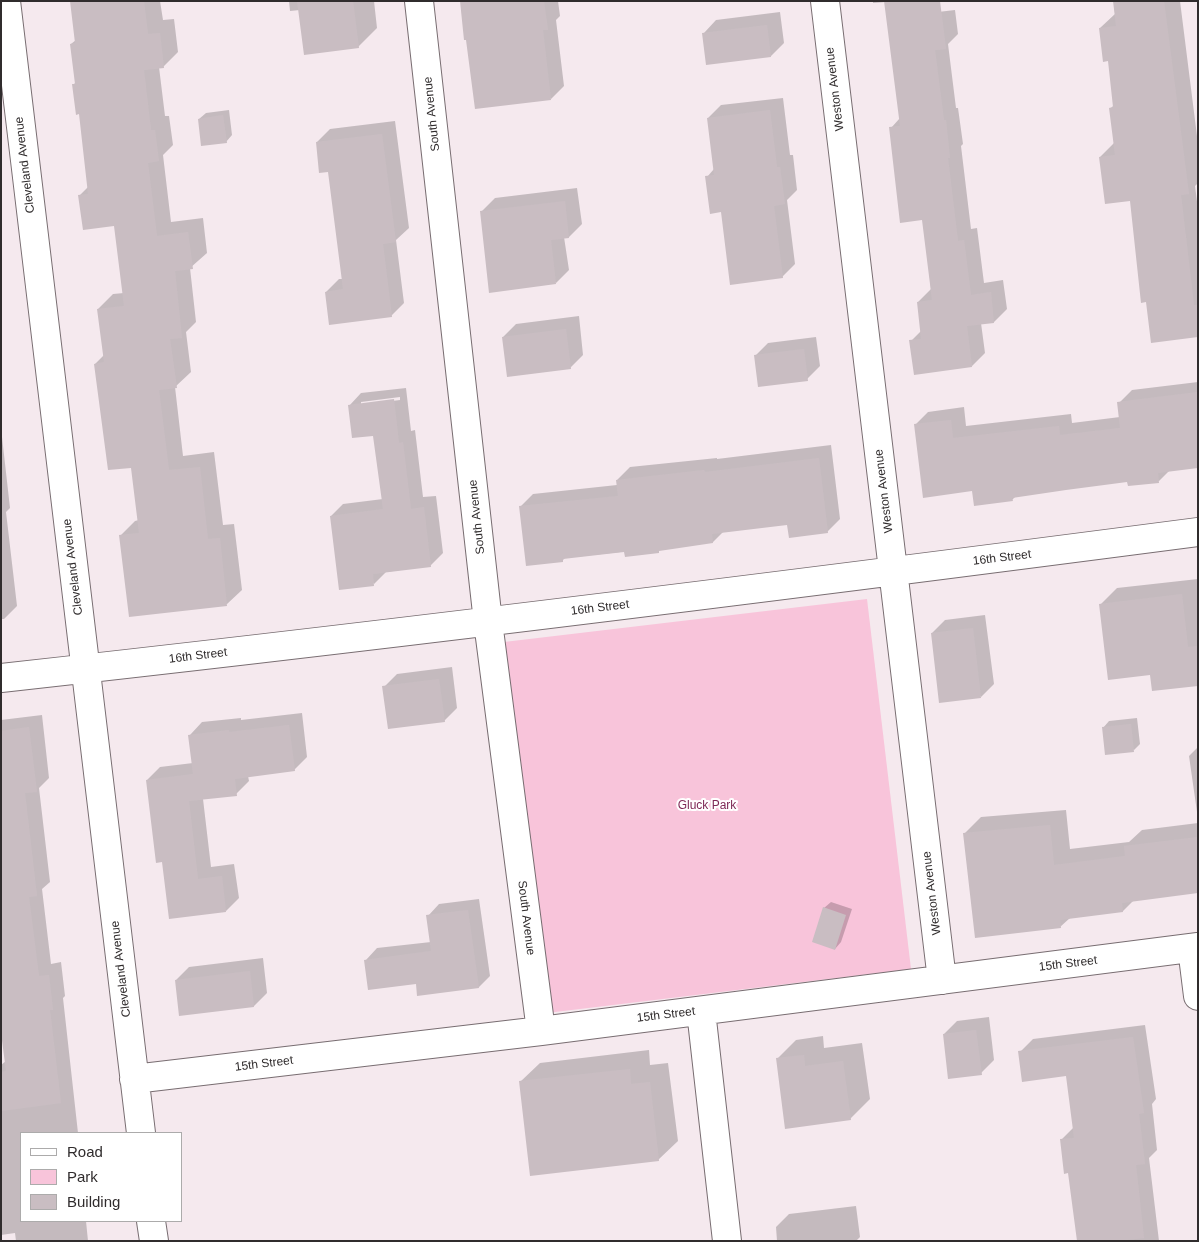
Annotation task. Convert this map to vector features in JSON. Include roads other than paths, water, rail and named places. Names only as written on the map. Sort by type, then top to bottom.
[{"type":"street","name":"Cleveland Avenue","points":[[6,1],[141,1132]]},
{"type":"street","name":"South Avenue","points":[[419,1],[488,622],[541,1031]]},
{"type":"street","name":"Weston Avenue","points":[[825,1],[942,980]]},
{"type":"street","name":"16th Street","points":[[1,678],[488,622],[1198,532]]},
{"type":"street","name":"15th Street","points":[[134,1079],[541,1031],[1195,948]]},
{"type":"street","points":[[1195,948],[1198,996]]},
{"type":"street","points":[[701,1010],[727,1241]]},
{"type":"street","points":[[151,1222],[154,1241]]},
{"type":"park label","name":"Gluck Park","points":[[707,806]]}]
